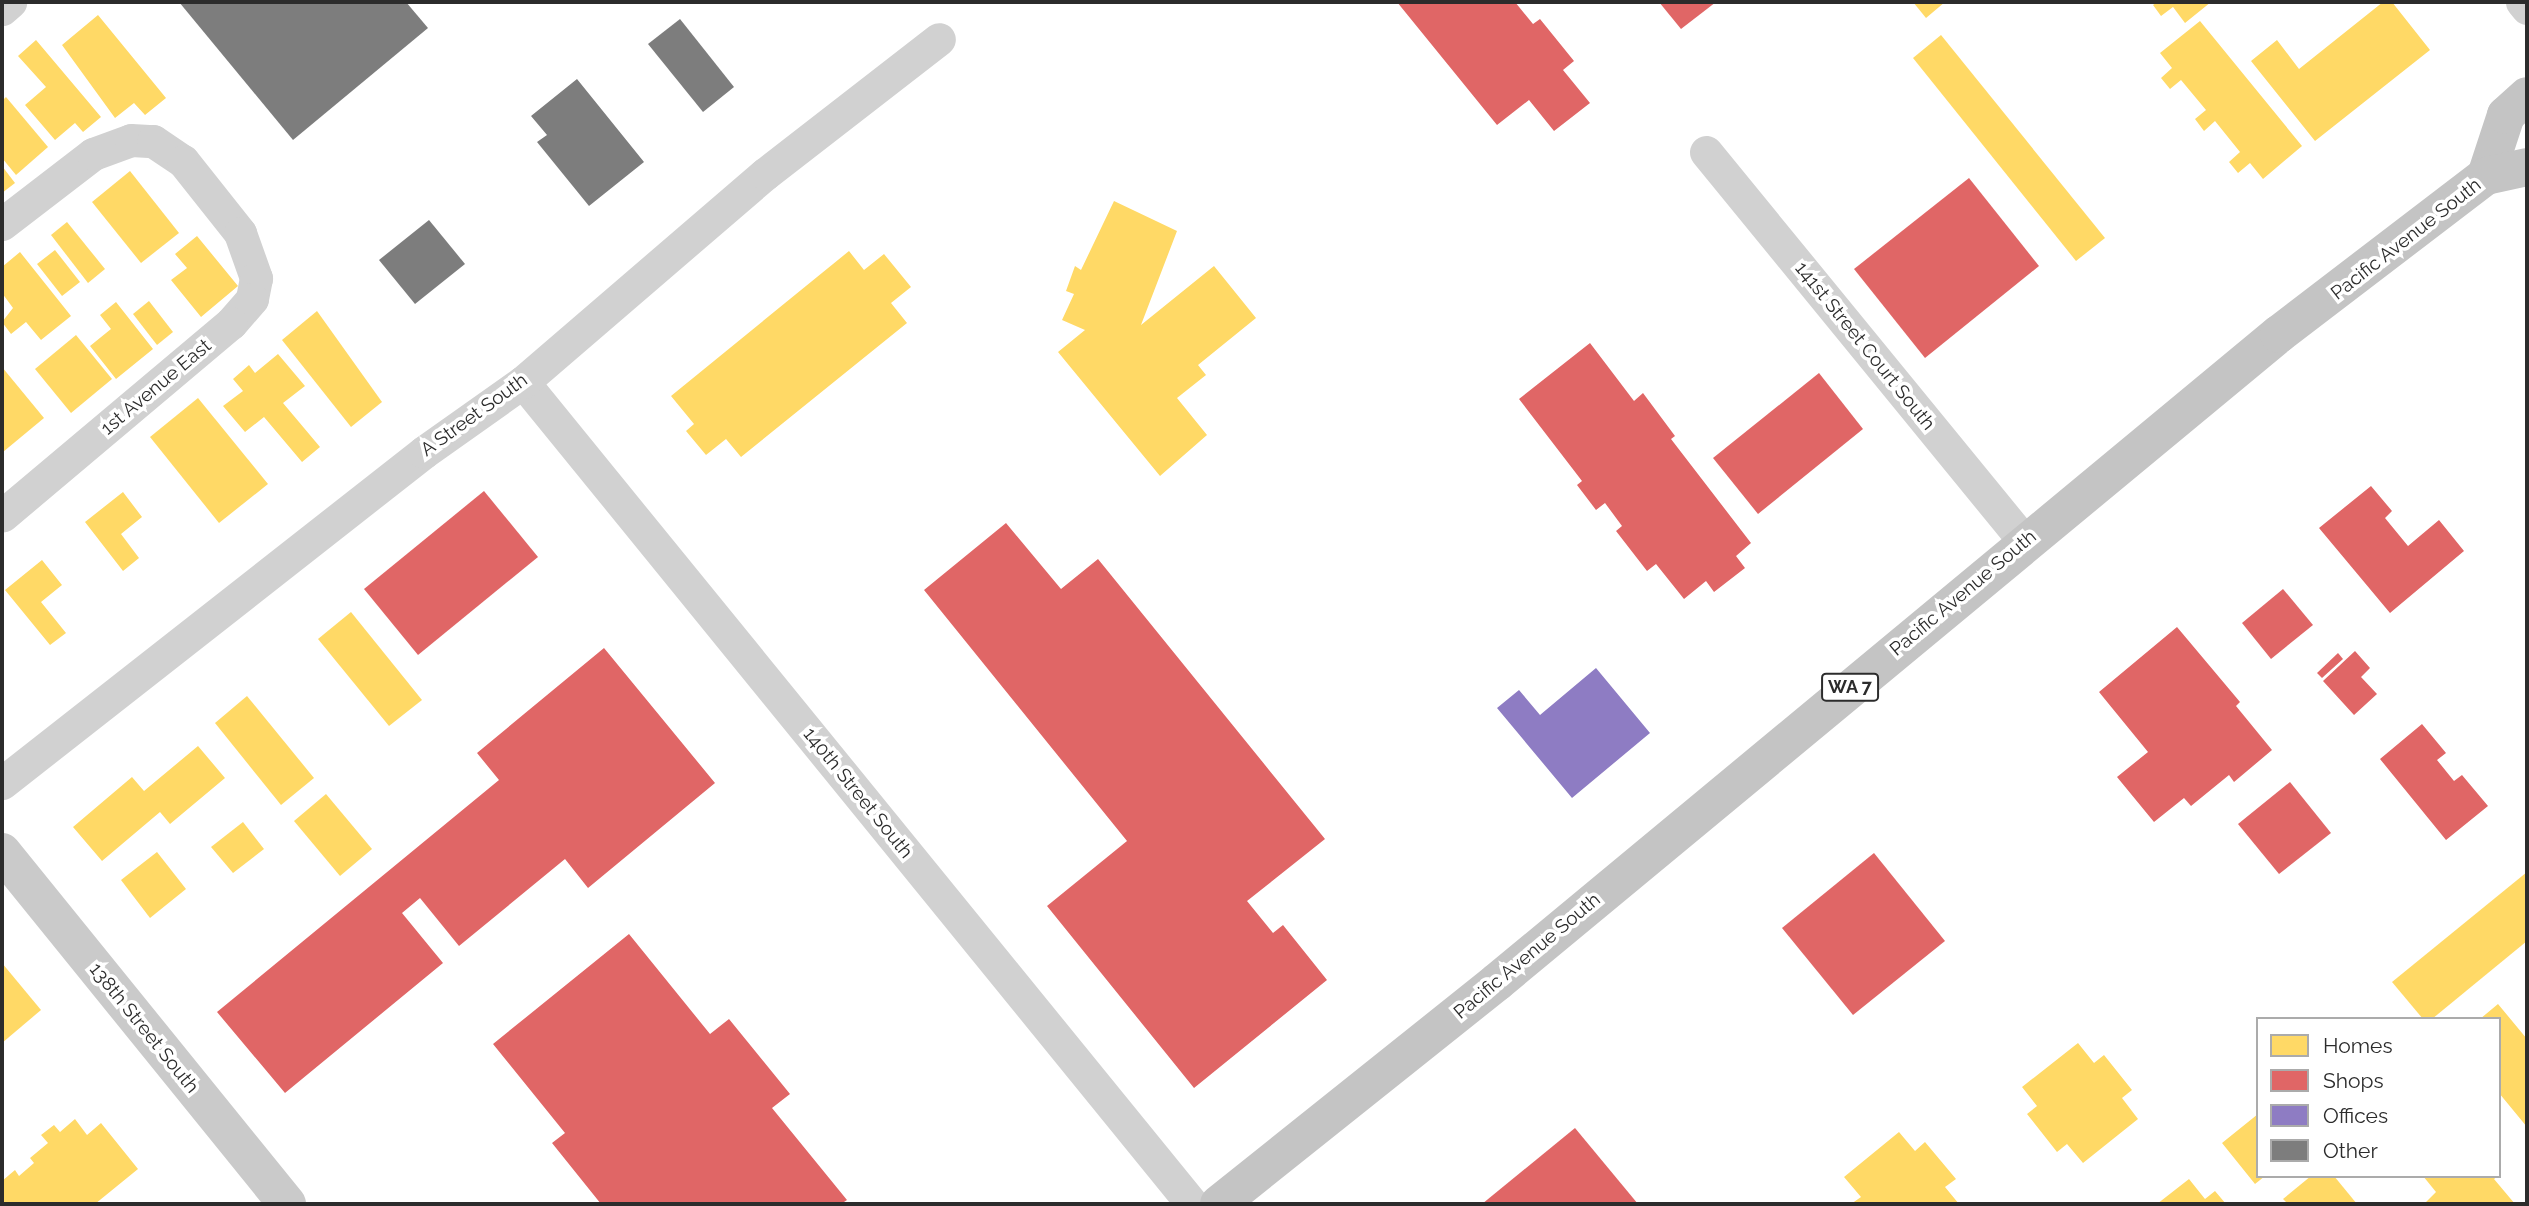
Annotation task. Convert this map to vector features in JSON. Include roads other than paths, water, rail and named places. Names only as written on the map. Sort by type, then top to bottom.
[{"type":"main road","name":"Pacific Avenue South","points":[[2486,176],[2506,115],[2527,96]]},
{"type":"main road","name":"Pacific Avenue South","points":[[1219,1204],[1497,982],[2024,541],[2279,334],[2486,176],[2527,167]]},
{"type":"street","points":[[2,9],[10,2]]},
{"type":"street","points":[[2522,2],[2527,8]]},
{"type":"street","name":"A Street South","points":[[2,783],[424,452],[523,382],[765,174],[939,39]]},
{"type":"street","name":"1st Avenue East","points":[[2,224],[93,154],[141,139],[173,151],[240,233],[256,278],[244,309],[2,516]]},
{"type":"street","name":"141st Street Court South","points":[[1706,152],[2024,541]]},
{"type":"street","name":"140th Street South","points":[[523,382],[1192,1204]]},
{"type":"street","name":"138th Street South","points":[[2,852],[287,1204]]}]
